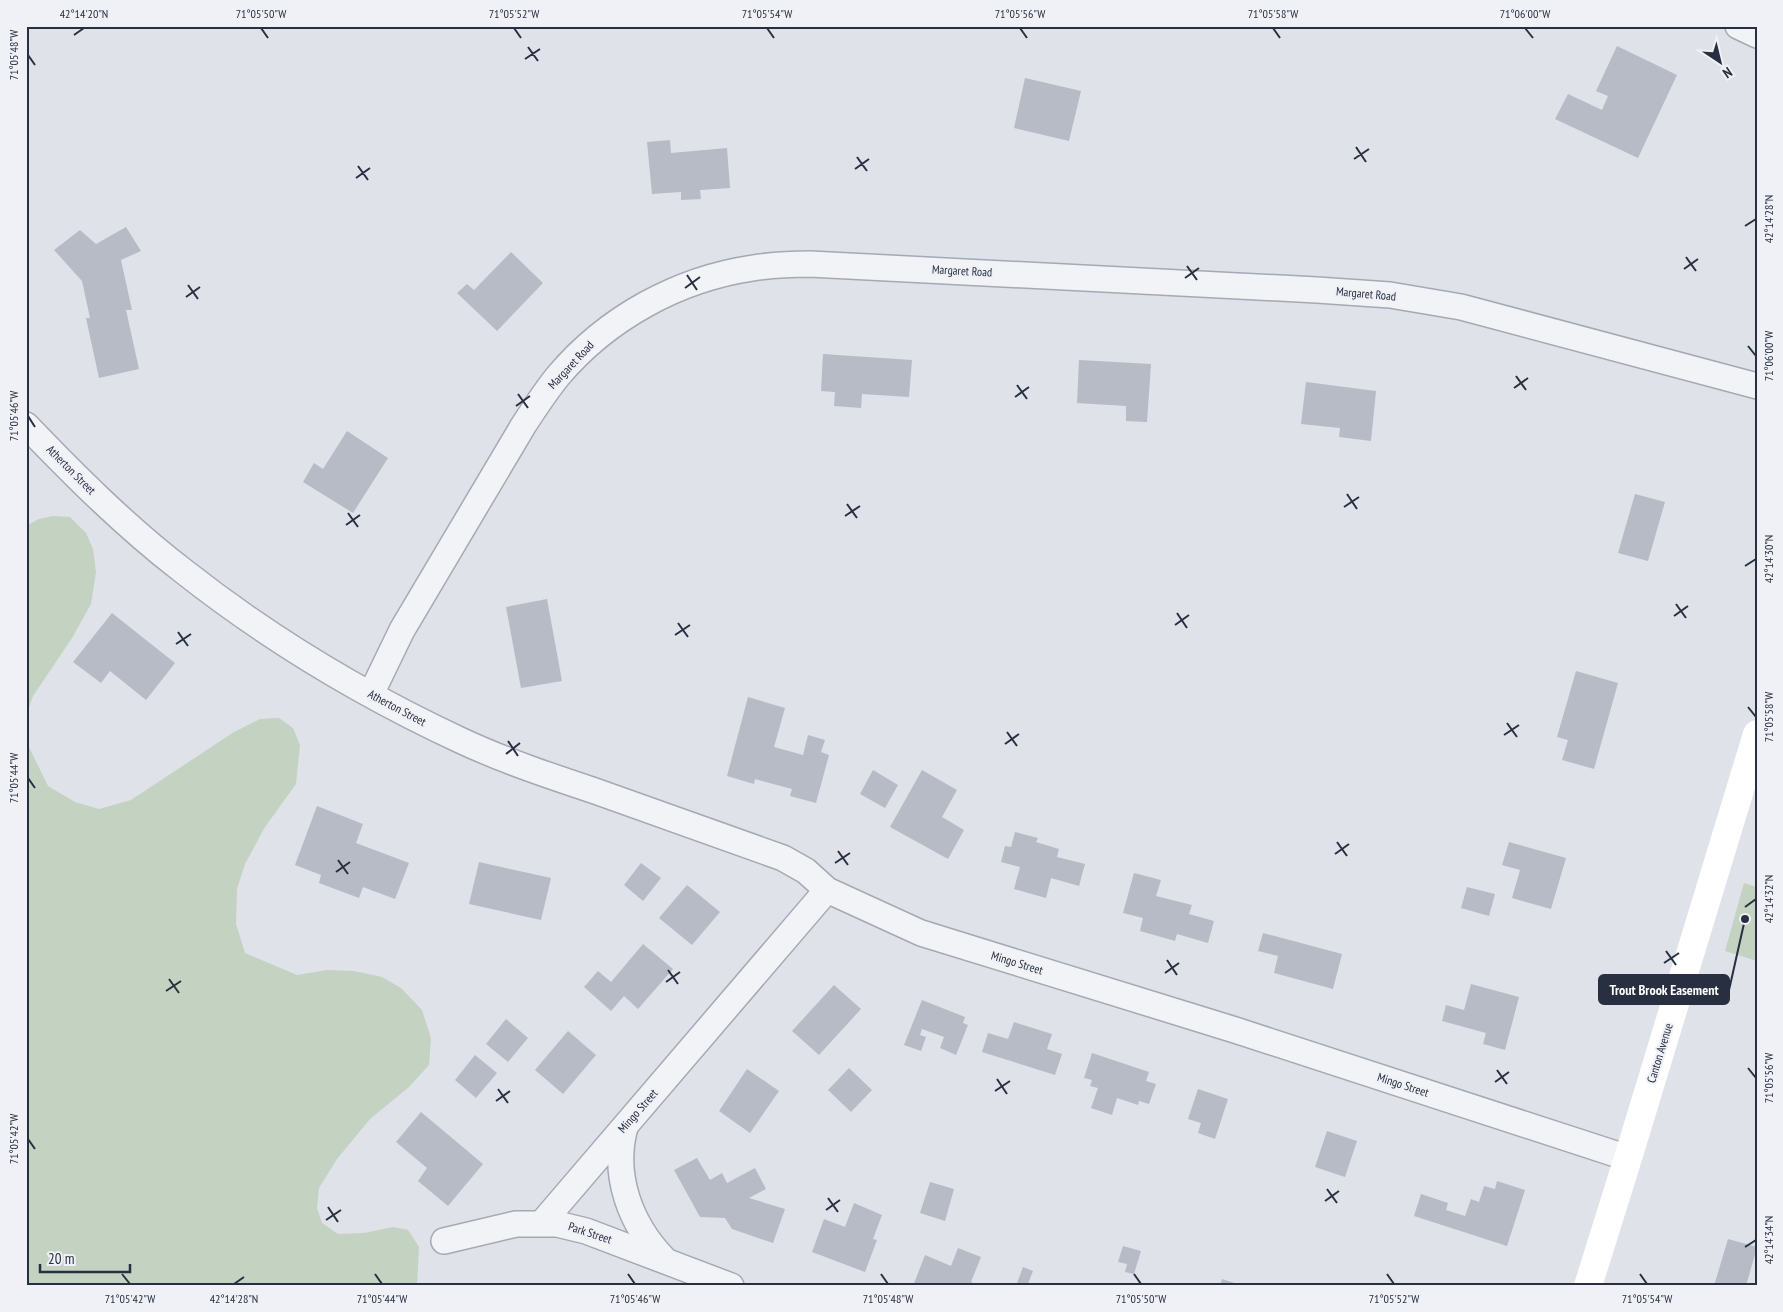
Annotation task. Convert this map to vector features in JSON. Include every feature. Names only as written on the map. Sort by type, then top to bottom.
[{"type":"main road","name":"Canton Avenue","points":[[1588,1286],[1757,734]]},
{"type":"street","points":[[1738,26],[1757,35]]},
{"type":"street","name":"Margaret Road","points":[[371,694],[390,652],[407,621],[539,400],[558,376],[577,355],[624,317],[673,291],[726,273],[753,268],[810,264],[1390,295],[1424,300],[1496,316],[1757,386]]},
{"type":"street","name":"Atherton Street","points":[[26,424],[97,495],[180,569],[232,608],[332,673],[491,754],[784,858],[806,871],[827,890]]},
{"type":"street","name":"Mingo Street","points":[[542,1223],[827,890],[940,940],[1235,1030],[1628,1158]]},
{"type":"street","points":[[625,1126],[620,1154],[623,1186],[635,1220],[654,1248],[666,1261]]},
{"type":"street","name":"Park Street","points":[[444,1242],[516,1224],[542,1223],[572,1226],[731,1286]]},
{"type":"green space","points":[[53,516],[70,517],[86,533],[93,549],[96,572],[91,604],[72,638],[33,696],[26,716],[26,526],[39,519]]},
{"type":"green space","points":[[279,718],[293,728],[300,745],[296,784],[265,827],[245,864],[237,889],[236,924],[245,953],[297,975],[327,970],[354,971],[382,977],[401,988],[422,1010],[431,1038],[429,1065],[409,1087],[370,1119],[337,1159],[319,1188],[317,1208],[322,1223],[338,1234],[364,1233],[393,1227],[408,1230],[419,1247],[417,1286],[26,1286],[26,741],[48,786],[75,802],[99,809],[131,800],[234,732],[260,719]]},
{"type":"green space","points":[[1744,883],[1757,887],[1757,961],[1725,951]]},
{"type":"building","points":[[1617,46],[1677,75],[1638,158],[1555,119],[1568,94],[1602,110],[1608,96],[1596,91]]},
{"type":"building","points":[[1025,78],[1081,91],[1069,141],[1014,128]]},
{"type":"building","points":[[670,140],[671,153],[727,148],[730,188],[700,190],[701,199],[681,200],[681,192],[652,194],[647,142]]},
{"type":"building","points":[[126,227],[141,251],[121,260],[132,310],[126,310],[139,369],[99,378],[86,318],[90,318],[82,281],[54,250],[80,230],[96,244]]},
{"type":"building","points":[[511,252],[543,283],[497,331],[457,293],[467,284],[474,290]]},
{"type":"building","points":[[823,354],[912,360],[909,397],[862,394],[861,408],[834,406],[835,392],[821,391]]},
{"type":"building","points":[[1079,360],[1151,364],[1147,422],[1126,421],[1126,406],[1077,403]]},
{"type":"building","points":[[1306,382],[1376,391],[1371,441],[1339,437],[1340,428],[1301,424]]},
{"type":"building","points":[[347,431],[388,458],[353,513],[303,482],[314,463],[323,469]]},
{"type":"building","points":[[1635,494],[1665,502],[1648,561],[1618,553]]},
{"type":"building","points":[[547,599],[562,681],[521,688],[506,607]]},
{"type":"building","points":[[112,613],[175,663],[146,700],[110,671],[101,683],[73,662]]},
{"type":"building","points":[[1576,671],[1618,683],[1594,769],[1562,760],[1568,740],[1557,737]]},
{"type":"building","points":[[748,697],[785,708],[774,747],[803,755],[808,735],[825,740],[821,752],[829,755],[816,803],[790,796],[792,789],[755,779],[754,784],[727,776]]},
{"type":"building","points":[[873,770],[898,785],[885,808],[860,794]]},
{"type":"building","points":[[922,770],[957,790],[942,817],[964,830],[948,859],[890,827]]},
{"type":"building","points":[[317,806],[363,824],[356,843],[409,863],[395,899],[363,887],[359,898],[319,883],[321,875],[295,865]]},
{"type":"building","points":[[1015,832],[1038,838],[1036,842],[1059,849],[1057,857],[1085,864],[1079,886],[1051,878],[1046,898],[1014,889],[1020,867],[1001,862],[1005,846],[1011,847]]},
{"type":"building","points":[[1509,842],[1566,858],[1551,909],[1512,898],[1520,870],[1502,865]]},
{"type":"building","points":[[479,862],[551,878],[541,920],[469,904]]},
{"type":"building","points":[[641,863],[661,878],[643,901],[624,885]]},
{"type":"building","points":[[1134,873],[1161,880],[1156,896],[1192,905],[1189,914],[1214,921],[1208,943],[1177,934],[1175,941],[1140,931],[1143,918],[1123,913]]},
{"type":"building","points":[[687,885],[720,912],[692,945],[659,918]]},
{"type":"building","points":[[1467,887],[1495,894],[1489,916],[1461,908]]},
{"type":"building","points":[[1263,933],[1342,954],[1333,989],[1274,973],[1278,956],[1258,951]]},
{"type":"building","points":[[643,944],[673,969],[638,1009],[624,996],[611,1011],[584,987],[598,971],[611,982]]},
{"type":"building","points":[[1471,984],[1519,997],[1505,1050],[1483,1044],[1486,1033],[1442,1021],[1446,1005],[1464,1010]]},
{"type":"building","points":[[834,985],[861,1009],[819,1055],[792,1031]]},
{"type":"building","points":[[922,1000],[965,1017],[963,1023],[968,1025],[956,1055],[940,1048],[944,1037],[922,1029],[920,1035],[926,1037],[921,1051],[904,1045]]},
{"type":"building","points":[[506,1019],[528,1038],[508,1062],[486,1044]]},
{"type":"building","points":[[1014,1022],[1052,1034],[1047,1049],[1062,1054],[1055,1075],[982,1052],[988,1033],[1008,1039]]},
{"type":"building","points":[[568,1031],[596,1055],[563,1094],[535,1070]]},
{"type":"building","points":[[1092,1053],[1149,1072],[1146,1081],[1156,1084],[1149,1104],[1139,1101],[1138,1105],[1117,1098],[1112,1115],[1091,1108],[1098,1088],[1090,1086],[1092,1080],[1084,1078]]},
{"type":"building","points":[[475,1055],[497,1073],[476,1098],[455,1080]]},
{"type":"building","points":[[849,1068],[872,1090],[851,1112],[828,1090]]},
{"type":"building","points":[[747,1069],[779,1091],[750,1133],[719,1111]]},
{"type":"building","points":[[1198,1089],[1228,1099],[1215,1139],[1198,1133],[1201,1123],[1188,1119]]},
{"type":"building","points":[[421,1112],[483,1164],[448,1206],[418,1181],[427,1168],[396,1142]]},
{"type":"building","points":[[1327,1131],[1357,1141],[1345,1177],[1315,1167]]},
{"type":"building","points":[[697,1158],[710,1180],[722,1173],[727,1183],[755,1168],[766,1189],[749,1198],[785,1209],[773,1243],[732,1229],[725,1218],[700,1217],[674,1170]]},
{"type":"building","points":[[1497,1181],[1525,1190],[1507,1246],[1414,1216],[1421,1194],[1448,1203],[1446,1210],[1465,1216],[1471,1199],[1479,1202],[1484,1186],[1495,1189]]},
{"type":"building","points":[[930,1182],[954,1189],[945,1221],[920,1213]]},
{"type":"building","points":[[854,1203],[882,1215],[873,1239],[877,1240],[865,1272],[812,1252],[824,1219],[845,1227]]},
{"type":"building","points":[[1728,1239],[1757,1247],[1746,1286],[1714,1286]]},
{"type":"building","points":[[1123,1246],[1141,1251],[1134,1274],[1125,1272],[1127,1264],[1118,1262]]},
{"type":"building","points":[[958,1248],[981,1257],[971,1282],[979,1286],[913,1286],[925,1255],[951,1266]]},
{"type":"building","points":[[1023,1267],[1033,1271],[1027,1286],[1016,1286]]},
{"type":"building","points":[[1222,1279],[1241,1285],[1241,1286],[1220,1286]]},
{"type":"place","name":"Trout Brook Easement","points":[[1745,919]]}]
